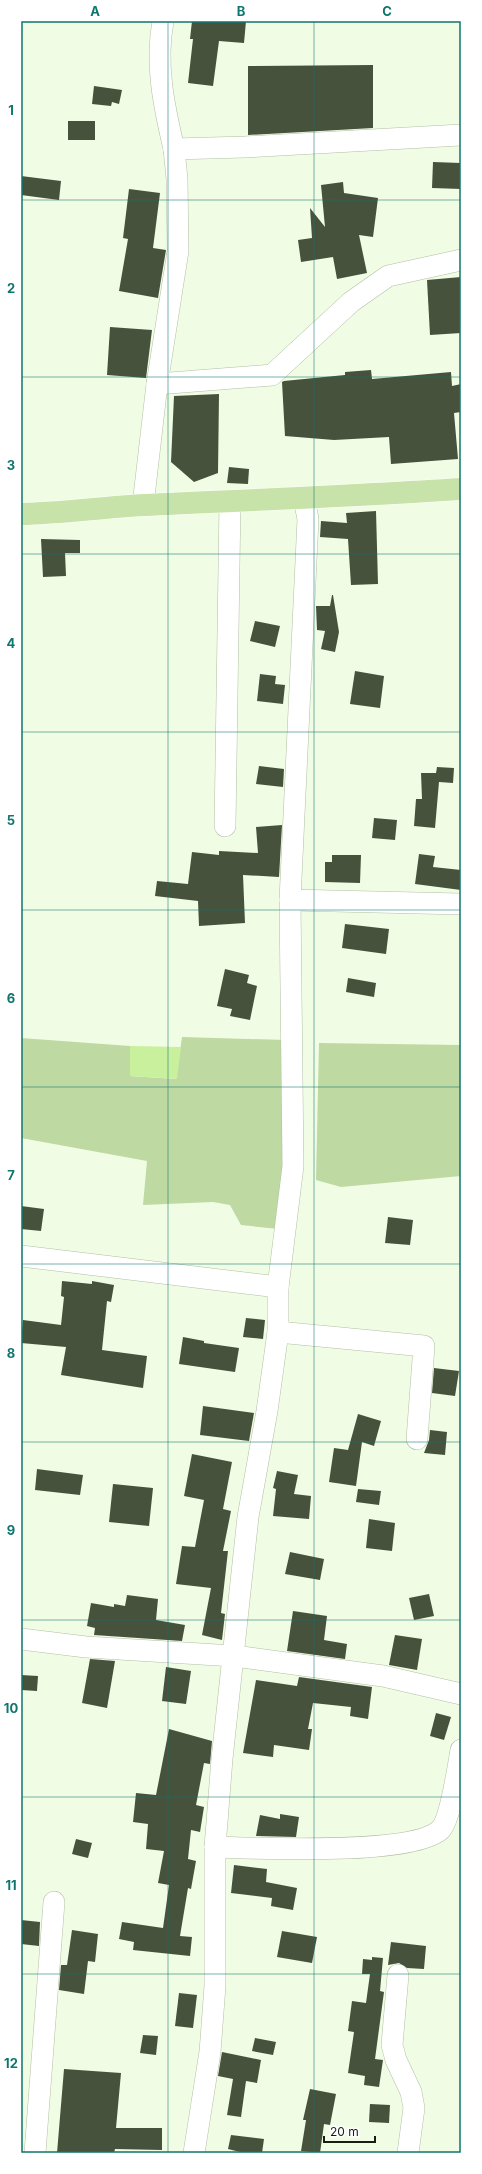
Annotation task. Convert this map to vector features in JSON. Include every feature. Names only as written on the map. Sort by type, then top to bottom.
[{"type":"main road","points":[[21,514],[53,513],[143,505],[304,499],[461,489]]},
{"type":"street","points":[[143,505],[157,384],[178,251],[178,179],[161,80],[159,51],[163,21]]},
{"type":"street","points":[[174,149],[461,135]]},
{"type":"street","points":[[157,384],[272,374],[351,302],[388,276],[461,260]]},
{"type":"street","points":[[194,2153],[210,2052],[214,1993],[215,1847],[222,1759],[248,1517],[267,1411],[278,1332],[278,1287],[293,1166],[290,900],[308,519],[304,499]]},
{"type":"street","points":[[225,826],[230,502]]},
{"type":"street","points":[[290,900],[461,904]]},
{"type":"street","points":[[21,1256],[278,1287]]},
{"type":"street","points":[[278,1332],[424,1346],[417,1439]]},
{"type":"street","points":[[21,1639],[86,1647],[234,1656],[383,1676],[461,1694]]},
{"type":"street","points":[[215,1847],[302,1849],[408,1843],[428,1838],[441,1828],[448,1814],[461,1750]]},
{"type":"street","points":[[36,2153],[54,1902]]},
{"type":"street","points":[[398,1975],[392,2045],[396,2060],[411,2092],[414,2108],[408,2153]]},
{"type":"shaded area","points":[[182,1037],[286,1040],[286,1146],[278,1229],[241,1225],[230,1205],[213,1202],[143,1205],[147,1161],[21,1138],[21,1038],[130,1046],[130,1076],[176,1079]]},
{"type":"shaded area","points":[[319,1043],[461,1045],[461,1176],[341,1187],[316,1180]]},
{"type":"shaded area","points":[[130,1046],[181,1047],[177,1079],[130,1076]]},
{"type":"building","points":[[192,21],[246,21],[244,43],[219,41],[213,86],[188,83],[193,39],[190,39]]},
{"type":"building","points":[[373,65],[373,128],[248,135],[248,66]]},
{"type":"building","points":[[94,86],[122,90],[119,104],[112,102],[111,106],[92,104]]},
{"type":"building","points":[[68,121],[95,121],[95,140],[68,140]]},
{"type":"building","points":[[433,162],[461,163],[461,189],[432,188]]},
{"type":"building","points":[[21,176],[61,181],[59,200],[21,195]]},
{"type":"building","points":[[343,182],[344,193],[378,198],[373,237],[359,235],[367,273],[337,279],[333,257],[301,262],[298,240],[312,238],[310,208],[325,227],[321,185]]},
{"type":"building","points":[[129,189],[160,193],[153,248],[166,250],[158,298],[119,291],[128,239],[123,238]]},
{"type":"building","points":[[461,277],[461,333],[430,335],[427,280]]},
{"type":"building","points":[[110,327],[152,330],[146,378],[107,375]]},
{"type":"building","points":[[371,370],[372,379],[451,372],[452,386],[461,384],[461,412],[454,413],[458,459],[391,464],[389,437],[334,440],[285,436],[282,382],[345,375],[345,372]]},
{"type":"building","points":[[219,394],[218,473],[194,482],[171,462],[174,396]]},
{"type":"building","points":[[229,467],[249,469],[248,484],[227,483]]},
{"type":"building","points":[[376,511],[378,584],[351,585],[348,539],[320,537],[321,521],[347,523],[346,513]]},
{"type":"building","points":[[41,539],[80,540],[80,553],[65,553],[66,576],[43,577]]},
{"type":"building","points":[[332,595],[339,632],[335,652],[321,649],[325,631],[317,630],[316,606],[330,606]]},
{"type":"building","points":[[255,621],[280,626],[275,647],[250,641]]},
{"type":"building","points":[[355,671],[384,676],[380,708],[350,704]]},
{"type":"building","points":[[260,674],[276,676],[275,684],[285,685],[283,704],[257,701]]},
{"type":"building","points":[[259,766],[284,769],[283,787],[256,784]]},
{"type":"building","points":[[437,767],[454,768],[453,783],[439,782],[435,828],[414,826],[416,799],[422,799],[421,773],[436,773]]},
{"type":"building","points":[[374,818],[397,820],[395,840],[372,838]]},
{"type":"building","points":[[282,825],[279,877],[243,875],[245,923],[199,926],[198,901],[155,896],[157,881],[188,884],[192,852],[219,855],[219,851],[258,853],[256,827]]},
{"type":"building","points":[[419,854],[435,856],[433,867],[461,870],[461,890],[415,884]]},
{"type":"building","points":[[332,855],[361,855],[360,883],[325,882],[325,862],[332,862]]},
{"type":"building","points":[[345,924],[389,929],[386,954],[342,948]]},
{"type":"building","points":[[225,969],[249,975],[247,983],[257,986],[250,1020],[230,1016],[232,1009],[217,1006]]},
{"type":"building","points":[[348,978],[376,983],[374,997],[346,992]]},
{"type":"building","points":[[21,1206],[44,1209],[41,1231],[21,1229]]},
{"type":"building","points":[[388,1217],[413,1220],[410,1245],[385,1243]]},
{"type":"building","points":[[62,1281],[92,1284],[92,1281],[114,1285],[111,1302],[107,1301],[102,1350],[147,1356],[143,1388],[61,1375],[66,1347],[21,1343],[23,1320],[61,1325],[64,1297],[61,1296]]},
{"type":"building","points":[[246,1318],[265,1320],[263,1339],[243,1337]]},
{"type":"building","points":[[183,1337],[204,1341],[204,1343],[239,1348],[235,1372],[179,1364]]},
{"type":"building","points":[[434,1368],[459,1371],[455,1396],[432,1393]]},
{"type":"building","points":[[203,1406],[254,1413],[249,1441],[200,1435]]},
{"type":"building","points":[[358,1414],[381,1421],[374,1446],[362,1442],[356,1486],[329,1482],[334,1448],[348,1450]]},
{"type":"building","points":[[430,1430],[447,1432],[445,1455],[424,1453],[429,1440]]},
{"type":"building","points":[[192,1454],[232,1462],[223,1509],[231,1511],[223,1551],[228,1551],[221,1613],[225,1614],[222,1640],[202,1635],[211,1588],[176,1584],[182,1546],[195,1547],[204,1500],[184,1496]]},
{"type":"building","points":[[37,1469],[83,1475],[80,1495],[35,1490]]},
{"type":"building","points":[[277,1471],[298,1475],[294,1494],[311,1496],[309,1519],[273,1516],[276,1489],[273,1488]]},
{"type":"building","points":[[113,1484],[153,1488],[149,1526],[109,1522]]},
{"type":"building","points":[[358,1489],[381,1491],[379,1505],[356,1502]]},
{"type":"building","points":[[369,1519],[395,1523],[392,1551],[366,1548]]},
{"type":"building","points":[[290,1552],[324,1559],[320,1580],[285,1574]]},
{"type":"building","points":[[429,1594],[434,1616],[414,1620],[409,1598]]},
{"type":"building","points":[[127,1595],[158,1599],[156,1620],[185,1625],[182,1641],[94,1635],[95,1628],[87,1626],[91,1603],[114,1607],[114,1604],[125,1606]]},
{"type":"building","points":[[293,1611],[327,1616],[324,1640],[347,1644],[345,1659],[287,1651]]},
{"type":"building","points":[[395,1635],[422,1639],[417,1670],[389,1665]]},
{"type":"building","points":[[90,1659],[115,1661],[107,1708],[82,1703]]},
{"type":"building","points":[[166,1667],[191,1671],[186,1704],[162,1701]]},
{"type":"building","points":[[21,1675],[38,1676],[37,1691],[21,1690]]},
{"type":"building","points":[[299,1677],[372,1687],[368,1719],[350,1716],[351,1707],[313,1703],[308,1729],[312,1729],[309,1750],[274,1745],[273,1757],[243,1753],[256,1680],[297,1686]]},
{"type":"building","points":[[436,1713],[451,1717],[444,1740],[430,1736]]},
{"type":"building","points":[[169,1729],[212,1741],[210,1764],[204,1763],[196,1805],[204,1807],[200,1832],[191,1830],[188,1859],[196,1861],[191,1889],[188,1888],[180,1936],[192,1937],[190,1956],[133,1950],[134,1942],[119,1939],[122,1922],[163,1928],[169,1885],[158,1883],[164,1851],[146,1849],[148,1824],[133,1822],[136,1793],[156,1795]]},
{"type":"building","points":[[280,1814],[299,1817],[296,1837],[256,1836],[260,1815],[280,1819]]},
{"type":"building","points":[[76,1839],[92,1843],[88,1858],[72,1854]]},
{"type":"building","points":[[234,1865],[267,1869],[266,1882],[297,1888],[293,1910],[271,1906],[272,1898],[231,1893]]},
{"type":"building","points":[[21,1920],[40,1922],[39,1946],[21,1944]]},
{"type":"building","points":[[72,1930],[98,1934],[95,1962],[88,1961],[84,1994],[59,1990],[61,1965],[67,1965]]},
{"type":"building","points":[[282,1931],[317,1937],[312,1963],[277,1957]]},
{"type":"building","points":[[391,1942],[426,1946],[424,1969],[407,1968],[399,1963],[388,1965]]},
{"type":"building","points":[[372,1957],[383,1958],[380,1991],[384,1992],[375,2059],[383,2060],[379,2087],[364,2085],[365,2076],[348,2073],[354,2032],[348,2031],[352,2001],[366,2003],[370,1974],[362,1974],[363,1959],[372,1960]]},
{"type":"building","points":[[179,1993],[197,1995],[193,2028],[175,2026]]},
{"type":"building","points":[[143,2035],[158,2036],[156,2055],[140,2053]]},
{"type":"building","points":[[255,2038],[276,2042],[273,2055],[252,2051]]},
{"type":"building","points":[[222,2052],[261,2060],[257,2083],[246,2081],[241,2117],[227,2115],[233,2079],[218,2076]]},
{"type":"building","points":[[64,2069],[121,2073],[116,2128],[162,2128],[162,2150],[115,2149],[114,2153],[57,2153]]},
{"type":"building","points":[[310,2089],[336,2094],[330,2125],[324,2124],[320,2153],[301,2151],[306,2120],[303,2120]]},
{"type":"building","points":[[370,2104],[390,2105],[389,2123],[369,2122]]},
{"type":"building","points":[[231,2135],[264,2139],[262,2153],[244,2153],[228,2149]]}]
